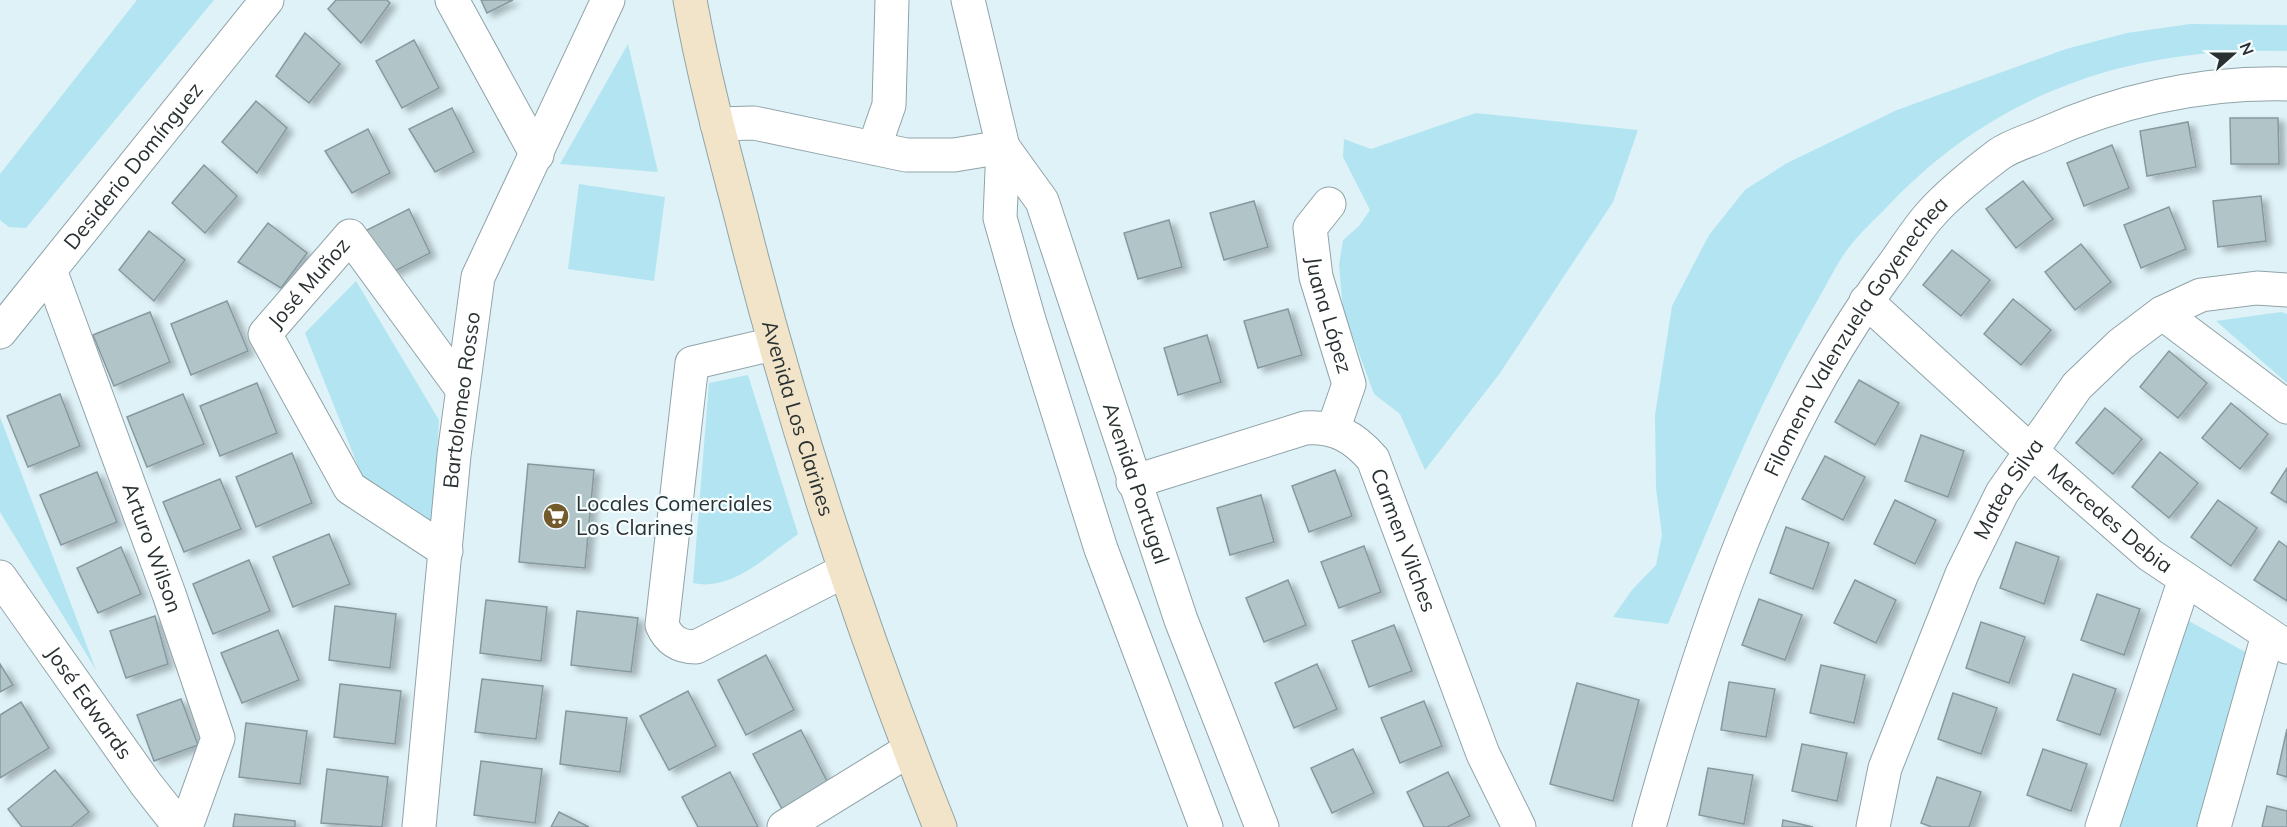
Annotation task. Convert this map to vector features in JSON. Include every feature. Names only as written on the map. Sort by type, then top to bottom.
[{"type":"street","name":"Desiderio Domínguez","points":[[0,332],[267,0]]},
{"type":"street","points":[[452,0],[537,155]]},
{"type":"street","name":"Bartolomeo Rosso","points":[[426,823],[446,551],[462,389],[478,277],[608,0]]},
{"type":"street","name":"Avenida Los Clarines","points":[[690,0],[717,124],[773,344],[844,571],[909,750],[940,827]]},
{"type":"street","points":[[874,148],[889,105],[892,0]]},
{"type":"street","name":"Avenida Portugal","points":[[968,0],[1003,147],[1000,218],[1029,320],[1105,558],[1206,827]]},
{"type":"street","name":"Filomena Valenzuela Goyenechea","points":[[1649,827],[1686,694],[1726,582],[1771,471],[1820,378],[1866,301],[1930,215],[2000,154],[2058,128],[2131,103],[2187,89],[2248,83],[2287,84]]},
{"type":"street","points":[[717,124],[754,123],[906,155],[954,155],[1003,147]]},
{"type":"street","name":"Avenida Portugal","points":[[1003,147],[1042,201],[1068,274],[1133,482],[1185,631],[1262,827]]},
{"type":"street","name":"Juana López","points":[[1329,204],[1311,228],[1316,277],[1349,384],[1332,430]]},
{"type":"street","name":"José Muñoz","points":[[446,551],[350,488],[265,334],[350,237],[462,389]]},
{"type":"street","name":"Arturo Wilson","points":[[50,270],[169,594],[219,738],[186,827]]},
{"type":"street","name":"Matea Silva","points":[[1873,827],[1885,768],[1962,574],[2002,493],[2077,386],[2121,344],[2162,313],[2201,295],[2257,288],[2287,290]]},
{"type":"street","name":"Mercedes Debia","points":[[1866,301],[2150,555],[2278,641]]},
{"type":"street","points":[[2162,313],[2287,407]]},
{"type":"street","points":[[773,344],[692,363],[662,625],[673,642],[696,647],[844,571]]},
{"type":"street","name":"Carmen Vilches","points":[[1133,482],[1292,432],[1319,427],[1348,435],[1373,459],[1483,754],[1519,827]]},
{"type":"street","name":"José Edwards","points":[[0,577],[146,784],[180,827]]},
{"type":"street","points":[[2102,827],[2185,579]]},
{"type":"street","points":[[2214,827],[2278,641]]},
{"type":"street","points":[[784,827],[909,750]]},
{"type":"shaded area","points":[[137,0],[214,0],[26,228],[9,227],[0,220],[0,174]]},
{"type":"shaded area","points":[[2190,24],[2287,25],[2287,51],[2229,52],[2173,57],[2119,68],[2068,85],[2018,107],[1971,135],[1927,169],[1860,234],[1833,272],[1791,348],[1753,425],[1668,624],[1613,617],[1632,590],[1656,565],[1662,535],[1656,488],[1655,415],[1672,306],[1709,235],[1745,190],[1787,163],[1897,110],[2066,49],[2127,33]]},
{"type":"shaded area","points":[[628,44],[658,172],[560,164]]},
{"type":"shaded area","points":[[1476,113],[1638,130],[1613,202],[1500,373],[1425,470],[1400,414],[1374,394],[1343,310],[1339,265],[1343,240],[1359,226],[1370,210],[1343,157],[1344,139],[1371,149]]},
{"type":"shaded area","points":[[579,184],[665,197],[654,281],[568,269]]},
{"type":"shaded area","points":[[356,281],[439,420],[433,526],[368,491],[305,333]]},
{"type":"shaded area","points":[[2281,312],[2287,314],[2287,383],[2216,321]]},
{"type":"shaded area","points":[[748,375],[798,534],[749,570],[735,577],[722,582],[693,583],[709,383]]},
{"type":"shaded area","points":[[0,417],[96,670],[0,512]]},
{"type":"shaded area","points":[[2187,620],[2247,653],[2198,827],[2120,827]]},
{"type":"building","points":[[336,0],[387,0],[390,3],[361,43],[328,9]]},
{"type":"building","points":[[481,0],[513,0],[487,13]]},
{"type":"building","points":[[305,33],[340,64],[309,103],[276,76]]},
{"type":"building","points":[[414,40],[439,88],[402,108],[376,61]]},
{"type":"building","points":[[256,101],[287,128],[257,173],[222,142]]},
{"type":"building","points":[[452,108],[474,152],[435,172],[409,129]]},
{"type":"building","points":[[2230,118],[2278,118],[2279,164],[2231,164]]},
{"type":"building","points":[[2188,122],[2196,167],[2147,176],[2140,131]]},
{"type":"building","points":[[368,129],[390,173],[352,193],[325,151]]},
{"type":"building","points":[[2112,145],[2129,188],[2084,206],[2067,163]]},
{"type":"building","points":[[204,165],[237,196],[205,233],[172,203]]},
{"type":"building","points":[[2023,181],[2053,219],[2016,248],[1986,209]]},
{"type":"building","points":[[2261,196],[2266,241],[2218,247],[2213,201]]},
{"type":"building","points":[[1254,201],[1268,247],[1224,260],[1210,213]]},
{"type":"building","points":[[2169,207],[2186,249],[2141,268],[2124,225]]},
{"type":"building","points":[[409,209],[430,253],[391,273],[365,231]]},
{"type":"building","points":[[1169,220],[1182,267],[1138,279],[1124,233]]},
{"type":"building","points":[[268,223],[307,253],[281,288],[238,262]]},
{"type":"building","points":[[149,231],[185,260],[154,301],[119,270]]},
{"type":"building","points":[[2081,244],[2111,282],[2075,310],[2045,272]]},
{"type":"building","points":[[1952,250],[1990,280],[1961,316],[1923,285]]},
{"type":"building","points":[[2013,299],[2051,330],[2021,365],[1984,334]]},
{"type":"building","points":[[227,301],[248,351],[191,375],[171,324]]},
{"type":"building","points":[[1288,309],[1302,355],[1258,368],[1244,321]]},
{"type":"building","points":[[150,312],[170,362],[114,386],[93,335]]},
{"type":"building","points":[[1207,335],[1221,382],[1178,395],[1164,348]]},
{"type":"building","points":[[2169,351],[2207,383],[2178,418],[2140,387]]},
{"type":"building","points":[[1859,380],[1899,403],[1875,445],[1835,422]]},
{"type":"building","points":[[257,383],[277,433],[220,456],[200,406]]},
{"type":"building","points":[[60,394],[80,446],[28,467],[7,416]]},
{"type":"building","points":[[183,394],[204,444],[147,467],[127,417]]},
{"type":"building","points":[[2231,403],[2268,434],[2240,469],[2202,438]]},
{"type":"building","points":[[2105,408],[2142,439],[2113,474],[2076,443]]},
{"type":"building","points":[[1921,435],[1964,451],[1948,497],[1905,481]]},
{"type":"building","points":[[2160,452],[2198,483],[2169,518],[2132,487]]},
{"type":"building","points":[[292,453],[312,503],[256,527],[236,477]]},
{"type":"building","points":[[1825,456],[1865,477],[1843,520],[1802,499]]},
{"type":"building","name":"Locales Comerciales Los Clarines","points":[[528,464],[594,470],[585,568],[519,562]]},
{"type":"building","points":[[2287,468],[2287,503],[2271,493]]},
{"type":"building","points":[[1335,470],[1352,516],[1309,532],[1292,486]]},
{"type":"building","points":[[97,472],[117,522],[61,545],[40,495]]},
{"type":"building","points":[[220,479],[241,529],[184,552],[163,502]]},
{"type":"building","points":[[1261,495],[1274,542],[1230,555],[1217,508]]},
{"type":"building","points":[[1895,500],[1936,520],[1915,564],[1874,544]]},
{"type":"building","points":[[2218,500],[2257,528],[2231,566],[2191,537]]},
{"type":"building","points":[[1786,527],[1829,543],[1813,589],[1770,573]]},
{"type":"building","points":[[329,534],[350,584],[293,607],[273,557]]},
{"type":"building","points":[[2279,541],[2287,547],[2287,601],[2254,580]]},
{"type":"building","points":[[2016,542],[2059,557],[2044,604],[2000,588]]},
{"type":"building","points":[[1364,546],[1381,592],[1339,608],[1321,562]]},
{"type":"building","points":[[121,547],[141,594],[98,613],[77,568]]},
{"type":"building","points":[[249,560],[270,611],[213,634],[193,584]]},
{"type":"building","points":[[1288,580],[1306,625],[1264,642],[1246,598]]},
{"type":"building","points":[[1855,580],[1896,600],[1876,643],[1834,623]]},
{"type":"building","points":[[2097,594],[2140,609],[2124,655],[2081,640]]},
{"type":"building","points":[[1759,599],[1802,615],[1785,660],[1742,645]]},
{"type":"building","points":[[486,600],[547,607],[541,661],[480,653]]},
{"type":"building","points":[[335,606],[396,614],[390,668],[329,660]]},
{"type":"building","points":[[577,611],[638,618],[631,672],[571,665]]},
{"type":"building","points":[[155,616],[168,664],[126,678],[110,631]]},
{"type":"building","points":[[1981,622],[2025,637],[2009,683],[1966,668]]},
{"type":"building","points":[[1394,625],[1412,671],[1369,687],[1352,641]]},
{"type":"building","points":[[278,630],[299,680],[242,703],[221,653]]},
{"type":"building","points":[[766,655],[794,710],[746,735],[718,680]]},
{"type":"building","points":[[0,664],[13,685],[0,692]]},
{"type":"building","points":[[1317,664],[1337,709],[1294,728],[1275,683]]},
{"type":"building","points":[[1821,665],[1865,675],[1854,723],[1810,713]]},
{"type":"building","points":[[2073,674],[2116,689],[2100,735],[2057,720]]},
{"type":"building","points":[[482,679],[543,686],[536,739],[475,732]]},
{"type":"building","points":[[1729,682],[1775,689],[1766,737],[1721,730]]},
{"type":"building","points":[[1577,683],[1639,700],[1613,801],[1550,784]]},
{"type":"building","points":[[340,684],[401,691],[395,744],[334,737]]},
{"type":"building","points":[[688,691],[716,746],[669,770],[640,716]]},
{"type":"building","points":[[1953,693],[1997,708],[1981,754],[1938,739]]},
{"type":"building","points":[[181,699],[198,745],[154,761],[137,715]]},
{"type":"building","points":[[1424,701],[1442,746],[1400,763],[1381,718]]},
{"type":"building","points":[[21,702],[49,748],[0,778],[0,715]]},
{"type":"building","points":[[566,711],[627,718],[620,772],[560,764]]},
{"type":"building","points":[[246,723],[307,731],[300,784],[239,777]]},
{"type":"building","points":[[2287,729],[2287,777],[2277,774]]},
{"type":"building","points":[[801,730],[829,785],[782,809],[753,754]]},
{"type":"building","points":[[1802,744],[1847,753],[1837,801],[1792,791]]},
{"type":"building","points":[[1353,749],[1374,793],[1332,813],[1311,768]]},
{"type":"building","points":[[2043,749],[2087,764],[2071,811],[2027,795]]},
{"type":"building","points":[[481,761],[542,769],[535,823],[474,815]]},
{"type":"building","points":[[1708,768],[1753,775],[1744,824],[1699,815]]},
{"type":"building","points":[[327,769],[388,777],[382,827],[321,823]]},
{"type":"building","points":[[55,770],[89,812],[71,827],[22,827],[8,809]]},
{"type":"building","points":[[730,772],[758,827],[698,827],[682,797]]},
{"type":"building","points":[[1448,772],[1470,816],[1447,827],[1424,827],[1407,792]]},
{"type":"building","points":[[1937,777],[1981,792],[1969,827],[1932,827],[1921,823]]},
{"type":"building","points":[[2267,806],[2287,811],[2287,827],[2262,827]]},
{"type":"building","points":[[559,812],[589,827],[551,827]]},
{"type":"building","points":[[235,814],[295,821],[295,827],[233,827]]},
{"type":"building","points":[[1783,820],[1813,827],[1782,827]]},
{"type":"place","name":"Locales Comerciales Los Clarines","points":[[556,516]]}]
